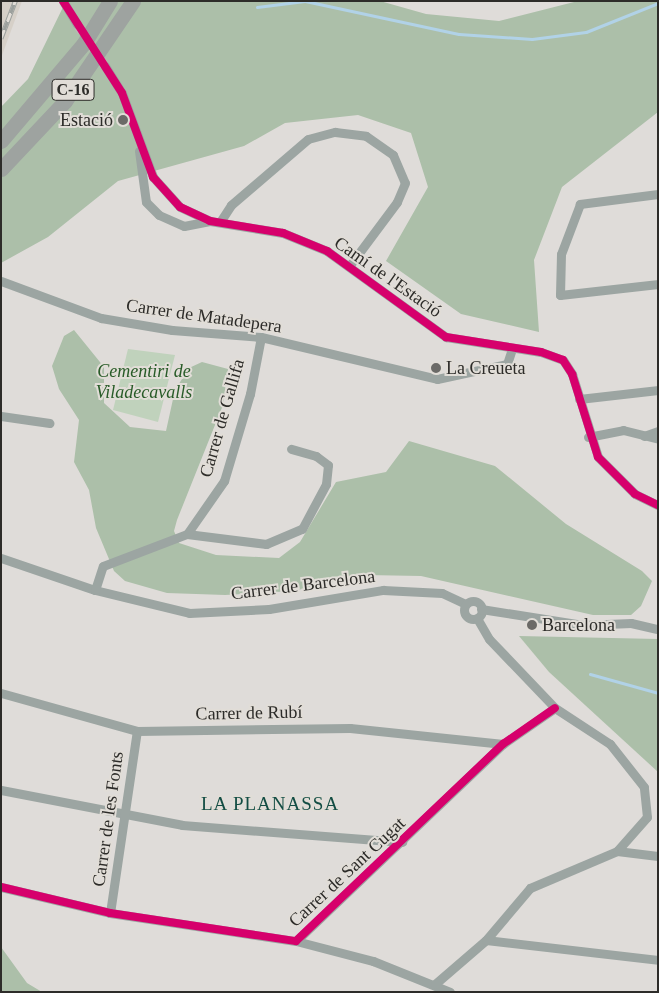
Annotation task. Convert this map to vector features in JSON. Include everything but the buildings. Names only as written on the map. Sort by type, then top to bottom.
[{"type":"highway","points":[[61,72],[101,1]]},
{"type":"highway","name":"C-16","points":[[1,141],[61,72],[110,1]]},
{"type":"highway","name":"C-16","points":[[1,169],[65,101],[133,1]]},
{"type":"street","points":[[63,1],[78,24]]},
{"type":"street","name":"Camí de l'Estació","points":[[105,66],[122,93],[137,138],[164,192],[180,207],[215,222],[283,233],[350,265],[446,338],[563,360],[579,399]]},
{"type":"street","points":[[215,222],[231,205],[308,139],[335,132],[366,136],[393,155],[404,183],[397,202],[350,265]]},
{"type":"street","name":"Camí de l'Estació","points":[[137,138],[146,202],[158,215],[184,226],[215,222]]},
{"type":"street","points":[[658,194],[580,204],[561,254],[560,295],[658,284]]},
{"type":"street","name":"Carrer de Matadepera","points":[[1,281],[101,318],[172,330],[261,337],[437,379],[507,364],[512,349]]},
{"type":"street","name":"Carrer de Gallifa","points":[[187,534],[224,481],[261,337]]},
{"type":"street","points":[[658,390],[579,399],[588,437],[598,457],[635,494],[658,505]]},
{"type":"street","points":[[1,416],[49,423]]},
{"type":"street","points":[[588,437],[623,430],[658,440]]},
{"type":"street","points":[[644,436],[658,431]]},
{"type":"street","points":[[95,590],[103,566],[187,534],[266,544],[302,529],[326,484],[328,465],[316,456],[291,449]]},
{"type":"street","name":"Carrer de Barcelona","points":[[1,558],[95,590],[189,613],[269,609],[383,590],[442,593],[466,604],[475,601],[481,609]]},
{"type":"street","points":[[435,984],[486,940],[530,888],[617,851],[647,817],[644,787],[610,744],[555,708],[489,639],[477,618],[466,616],[466,604]]},
{"type":"street","points":[[477,618],[481,609],[582,625],[631,623],[658,629]]},
{"type":"street","name":"Carrer de Rubí","points":[[1,693],[137,731],[350,728],[503,744]]},
{"type":"street","name":"Carrer de Sant Cugat","points":[[1,887],[110,912],[296,941],[503,744],[555,708]]},
{"type":"street","name":"Carrer de les Fonts","points":[[110,912],[137,731]]},
{"type":"street","points":[[1,790],[182,825],[402,842]]},
{"type":"street","points":[[617,851],[658,856]]},
{"type":"street","points":[[486,940],[658,960]]},
{"type":"street","points":[[296,941],[373,961],[435,984],[450,992]]},
{"type":"shaded area","points":[[1,1],[22,1],[1,58]]},
{"type":"green space","points":[[66,1],[380,1],[426,14],[499,21],[578,1],[658,1],[658,112],[562,187],[534,260],[539,332],[461,314],[386,261],[428,187],[411,133],[358,115],[285,123],[244,146],[118,181],[48,237],[1,263],[1,107],[28,79]]},
{"type":"green space","points":[[74,330],[104,367],[104,403],[130,427],[166,431],[175,390],[189,368],[202,362],[228,369],[223,405],[177,520],[174,531],[179,543],[216,555],[279,558],[300,542],[336,482],[386,472],[409,441],[495,466],[566,524],[642,571],[652,581],[641,606],[631,615],[593,615],[421,576],[366,575],[293,591],[225,595],[167,593],[125,581],[114,571],[96,528],[89,490],[74,462],[79,420],[59,389],[52,366],[64,336]]},
{"type":"green space","name":"Cementiri de Viladecavalls","points":[[128,349],[175,355],[158,422],[113,410]]},
{"type":"green space","points":[[519,636],[658,639],[658,772],[549,672]]},
{"type":"green space","points":[[1,947],[27,983],[42,992],[1,992]]},
{"type":"waterway","points":[[257,7],[305,1],[459,34],[532,39],[586,32],[658,3]]},
{"type":"waterway","points":[[590,674],[658,693]]},
{"type":"tunnel","points":[[77,24],[105,66]]},
{"type":"railway","points":[[1,38],[15,1]]},
{"type":"cycle path","points":[[63,1],[122,93],[153,177],[180,207],[210,221],[283,233],[327,251],[446,337],[541,352],[563,360],[572,374],[598,457],[635,494],[658,505]]},
{"type":"cycle path","points":[[1,887],[110,913],[296,941],[503,744],[555,708]]},
{"type":"place","name":"Estació","points":[[123,120]]},
{"type":"place","name":"La Creueta","points":[[436,368]]},
{"type":"place","name":"Barcelona","points":[[532,625]]},
{"type":"district","name":"LA PLANASSA","points":[[270,804]]}]
